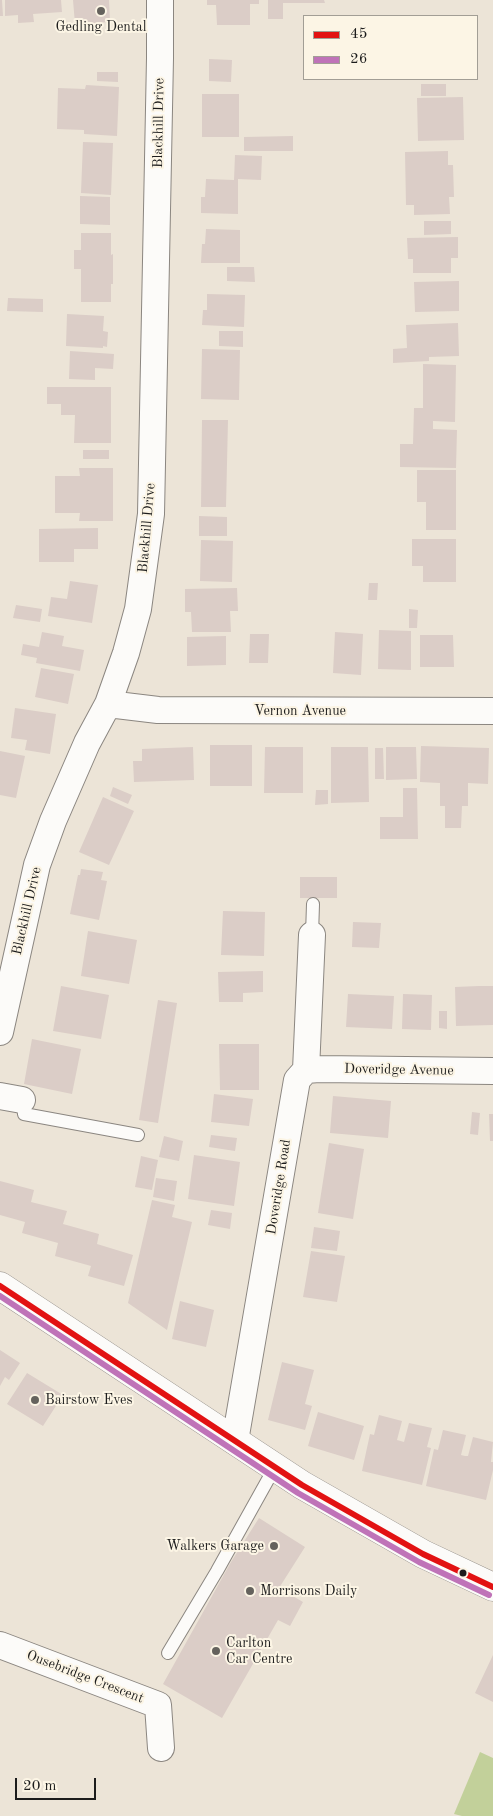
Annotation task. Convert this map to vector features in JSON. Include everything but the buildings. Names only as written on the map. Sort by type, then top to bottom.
[{"type":"main road","points":[[0,1286],[275,1467],[348,1512],[422,1554],[493,1587]]},
{"type":"street","name":"Blackhill Drive","points":[[0,1032],[37,865],[53,821],[87,743],[108,704],[126,652],[138,609],[151,514],[160,0]]},
{"type":"street","name":"Vernon Avenue","points":[[108,704],[158,710],[493,711]]},
{"type":"street","name":"Doveridge Road","points":[[235,1441],[297,1080],[306,1070],[312,936]]},
{"type":"street","name":"Doveridge Avenue","points":[[306,1070],[493,1071]]},
{"type":"street","name":"Ousebridge Crescent","points":[[0,1645],[158,1705],[161,1748]]},
{"type":"lane","points":[[312,904],[312,936]]},
{"type":"lane","points":[[11,1098],[24,1114],[138,1135]]},
{"type":"lane","points":[[168,1653],[217,1571],[275,1467]]},
{"type":"green space","points":[[480,1752],[493,1758],[493,1816],[462,1816],[454,1814]]},
{"type":"transit line","name":"45","points":[[0,1286],[302,1485],[423,1554],[493,1587]]},
{"type":"transit line","name":"26","points":[[0,1296],[298,1493],[419,1562],[489,1595]]},
{"type":"place","name":"Gedling Dental","points":[[101,11]]},
{"type":"place","name":"Bairstow Eves","points":[[35,1400]]},
{"type":"place","name":"Walkers Garage","points":[[274,1546]]},
{"type":"place","name":"Morrisons Daily","points":[[250,1591]]},
{"type":"place","name":"Carlton Car Centre","points":[[216,1651]]}]
